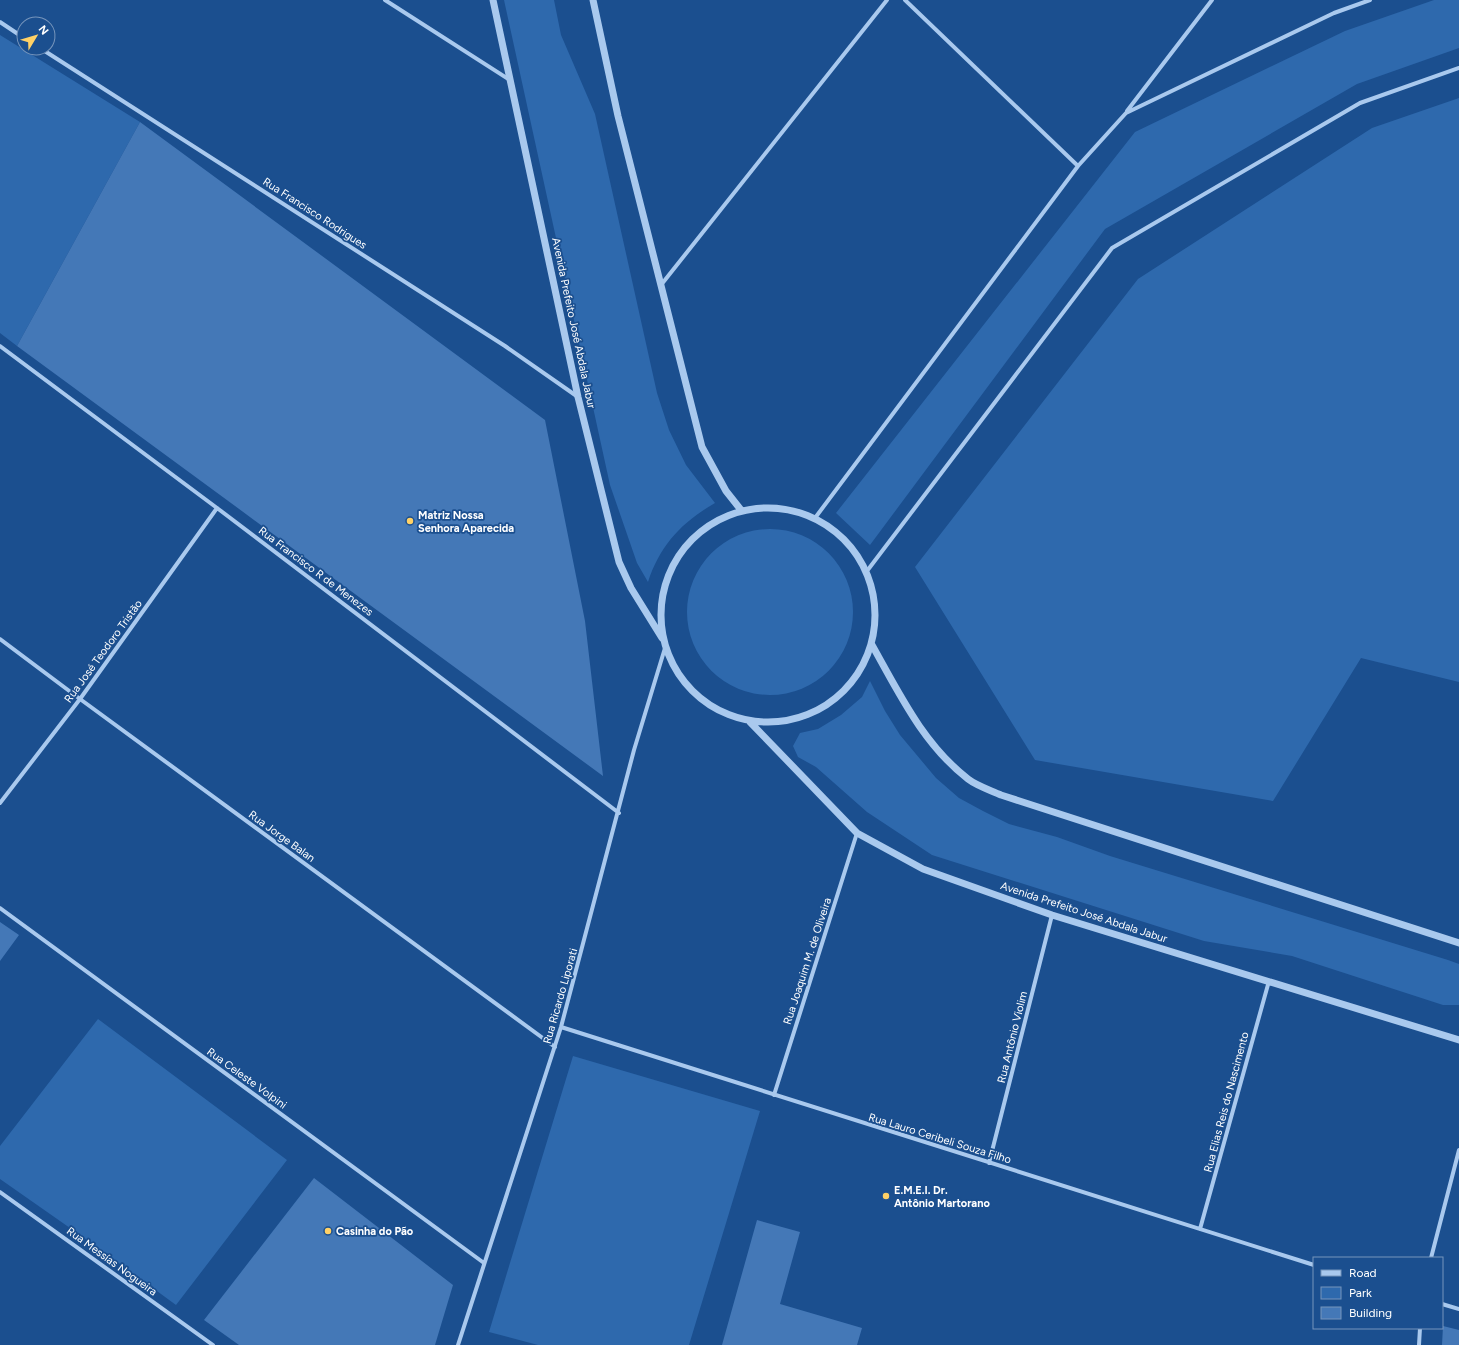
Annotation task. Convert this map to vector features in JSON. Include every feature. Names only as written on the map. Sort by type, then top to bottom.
[{"type":"street","points":[[385,0],[510,80]]},
{"type":"street","name":"Avenida Prefeito José Abdala Jabur","points":[[493,0],[578,397],[619,562],[631,588],[663,639]]},
{"type":"street","points":[[593,0],[618,116],[702,447],[726,491],[741,510]]},
{"type":"street","points":[[661,285],[887,0]]},
{"type":"street","points":[[904,0],[1078,166]]},
{"type":"street","points":[[815,518],[1078,166],[1126,112],[1212,0]]},
{"type":"street","points":[[1126,112],[1334,13],[1370,0]]},
{"type":"street","points":[[0,22],[16,33]]},
{"type":"street","name":"Rua Francisco Rodrigues","points":[[52,56],[505,346],[578,397]]},
{"type":"street","points":[[867,571],[1112,248],[1360,103],[1459,68]]},
{"type":"street","name":"Rua Francisco R de Menezes","points":[[0,346],[619,812]]},
{"type":"street","points":[[778,507],[815,518],[846,540],[867,571],[876,608],[872,645],[859,674],[838,698],[812,714],[781,722],[750,722],[714,708],[693,692],[676,672],[665,648],[660,606],[668,573],[685,545],[710,523],[741,510],[778,507]]},
{"type":"street","name":"Rua José Teodoro Tristão","points":[[0,803],[80,700],[217,508]]},
{"type":"street","name":"Rua Jorge Balan","points":[[0,639],[80,700],[555,1047]]},
{"type":"street","points":[[872,645],[920,728],[944,758],[969,780],[1000,794],[1459,944]]},
{"type":"street","name":"Rua Ricardo Liporati","points":[[458,1345],[561,1028],[619,812],[634,750],[665,648]]},
{"type":"street","name":"Avenida Prefeito José Abdala Jabur","points":[[750,722],[857,833],[923,869],[1052,915],[1459,1040]]},
{"type":"street","name":"Rua Joaquim M. de Oliveira","points":[[774,1095],[857,833]]},
{"type":"street","name":"Rua Celeste Volpini","points":[[0,908],[484,1263]]},
{"type":"street","name":"Rua Antônio Violim","points":[[989,1163],[1052,915]]},
{"type":"street","name":"Rua Elias Reis do Nascimento","points":[[1200,1229],[1269,981]]},
{"type":"street","name":"Rua Lauro Ceribeli Souza Filho","points":[[561,1028],[1313,1265]]},
{"type":"street","points":[[1431,1257],[1459,1150]]},
{"type":"street","name":"Rua Messías Nogueira","points":[[0,1192],[213,1345]]},
{"type":"street","points":[[1443,1304],[1459,1309]]},
{"type":"street","points":[[1419,1345],[1420,1329]]},
{"type":"green space","points":[[504,0],[554,0],[561,35],[595,114],[657,393],[669,430],[686,465],[715,503],[692,518],[674,536],[659,557],[648,582],[637,563],[610,485]]},
{"type":"green space","points":[[1434,0],[1459,0],[1459,48],[1357,84],[1105,229],[870,545],[836,513],[1135,132],[1345,31]]},
{"type":"green space","points":[[0,35],[16,45],[16,56],[34,56],[140,122],[17,346],[0,333]]},
{"type":"green space","points":[[1459,98],[1459,682],[1361,658],[1273,801],[1035,760],[915,567],[1138,279],[1372,128]]},
{"type":"green space","points":[[770,529],[786,531],[802,536],[816,543],[829,553],[839,566],[846,580],[851,596],[853,612],[851,628],[846,644],[839,658],[829,671],[816,681],[802,688],[786,693],[770,695],[754,693],[738,688],[724,681],[711,671],[701,658],[694,644],[689,628],[687,612],[689,596],[694,580],[701,566],[711,553],[724,543],[738,536],[754,531]]},
{"type":"green space","points":[[870,681],[885,711],[900,735],[936,778],[959,798],[1009,824],[1057,837],[1110,856],[1459,964],[1459,1005],[1443,1005],[1292,956],[1204,941],[932,855],[867,812],[816,767],[798,757],[793,746],[800,733],[818,729],[841,715],[862,697]]},
{"type":"green space","points":[[98,1019],[287,1160],[176,1305],[0,1179],[0,1146]]},
{"type":"green space","points":[[573,1056],[760,1111],[689,1345],[538,1345],[489,1332]]},
{"type":"building","name":"Matriz Nossa Senhora Aparecida","points":[[140,122],[545,420],[585,621],[603,776],[17,346]]},
{"type":"building","points":[[0,922],[19,935],[0,961]]},
{"type":"building","name":"Casinha do Pão","points":[[314,1178],[453,1285],[435,1345],[239,1345],[204,1320]]},
{"type":"building","points":[[757,1220],[800,1232],[780,1304],[862,1328],[857,1345],[722,1345]]},
{"type":"building","points":[[1443,1326],[1459,1330],[1459,1345],[1442,1345]]},
{"type":"place","name":"Matriz Nossa Senhora Aparecida","points":[[410,521]]},
{"type":"place","name":"E.M.E.I. Dr. Antônio Martorano","points":[[886,1196]]},
{"type":"place","name":"Casinha do Pão","points":[[328,1231]]}]
